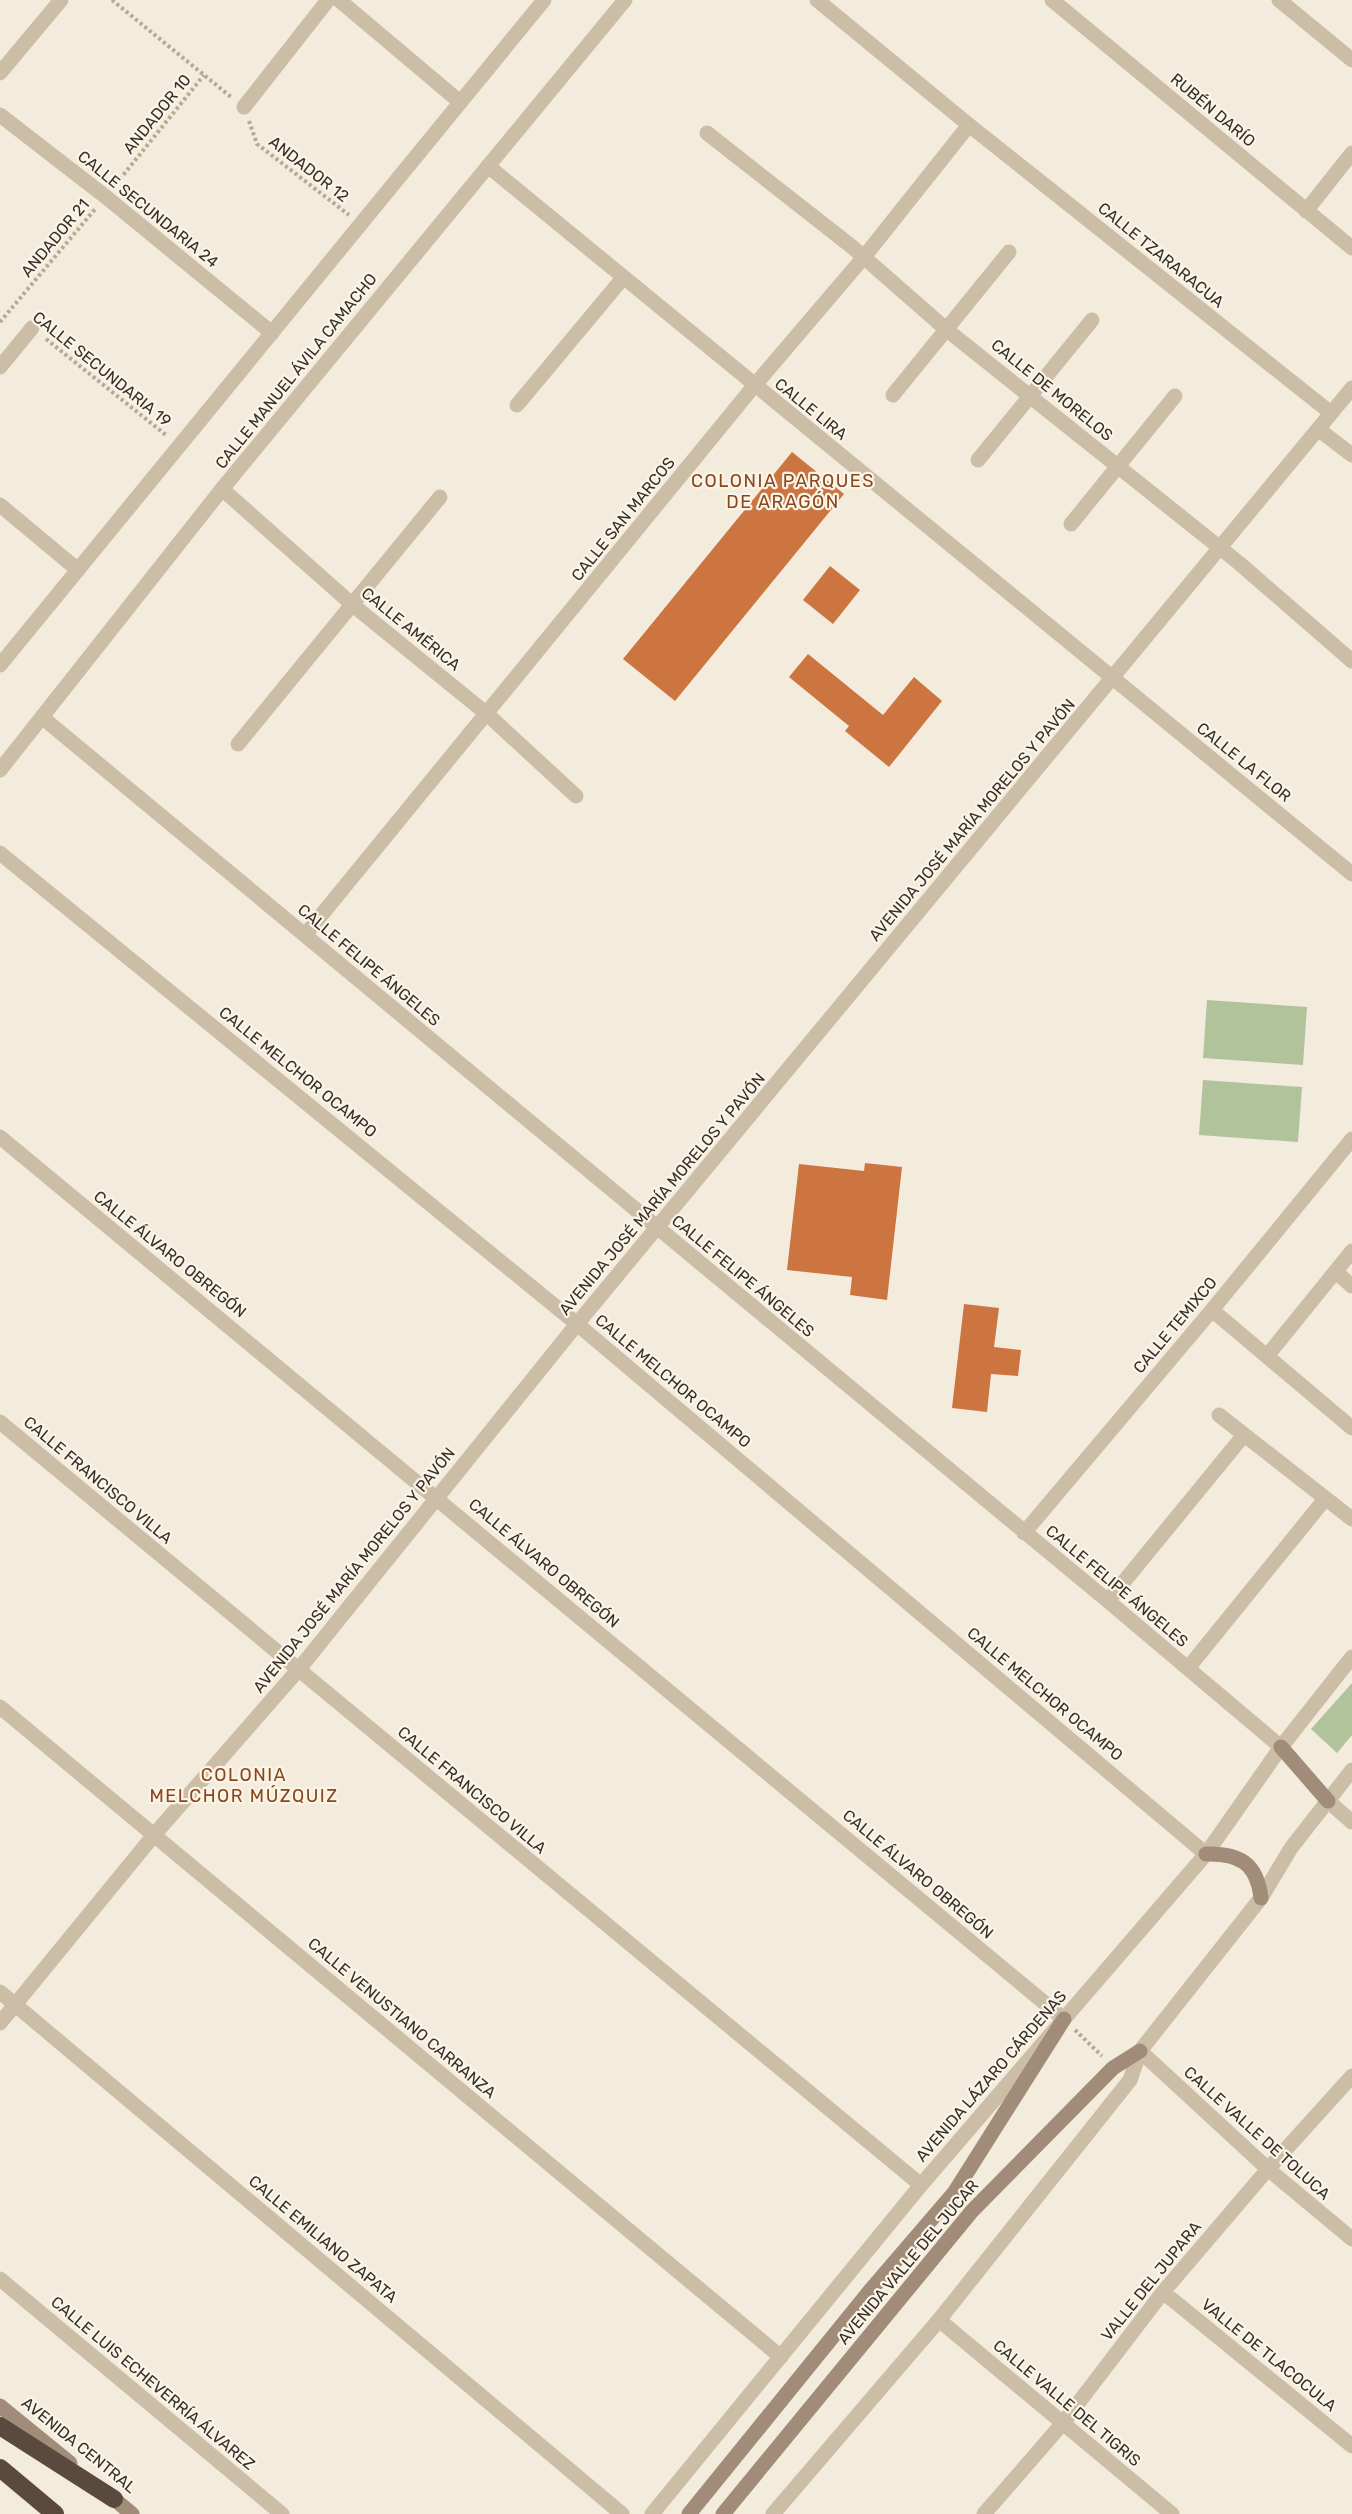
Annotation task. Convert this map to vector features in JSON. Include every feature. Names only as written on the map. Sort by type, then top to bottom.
[{"type":"highway","points":[[0,2426],[114,2499]]},
{"type":"highway","points":[[0,2468],[55,2514]]},
{"type":"main road","points":[[1281,1747],[1328,1801]]},
{"type":"main road","points":[[1206,1854],[1224,1853],[1248,1864],[1255,1872],[1259,1882],[1261,1898]]},
{"type":"main road","name":"AVENIDA VALLE DEL JUCAR","points":[[689,2514],[869,2292],[954,2193],[1064,2019]]},
{"type":"main road","name":"AVENIDA VALLE DEL JUCAR","points":[[723,2514],[972,2211],[1113,2067],[1140,2051]]},
{"type":"main road","name":"AVENIDA CENTRAL","points":[[0,2406],[132,2514]]},
{"type":"street","points":[[0,73],[61,0]]},
{"type":"street","points":[[244,107],[328,0]]},
{"type":"street","points":[[339,0],[460,102]]},
{"type":"street","points":[[0,665],[544,0]]},
{"type":"street","name":"CALLE MANUEL ÁVILA CAMACHO","points":[[0,770],[222,489],[625,0]]},
{"type":"street","name":"CALLE TZARARACUA","points":[[817,0],[969,125],[1331,413]]},
{"type":"street","name":"RUBÉN DARÍO","points":[[1052,0],[1352,248]]},
{"type":"street","points":[[1282,1],[1352,60]]},
{"type":"street","name":"CALLE SECUNDARIA 24","points":[[0,115],[106,197],[272,333]]},
{"type":"street","name":"CALLE SAN MARCOS","points":[[305,935],[754,386],[864,257],[969,125]]},
{"type":"street","name":"CALLE DE MORELOS","points":[[707,133],[864,257],[947,330],[1220,548],[1352,661]]},
{"type":"street","points":[[1306,211],[1352,153]]},
{"type":"street","name":"CALLE LIRA","points":[[488,166],[1112,678]]},
{"type":"street","points":[[893,395],[1009,252]]},
{"type":"street","points":[[518,405],[623,278]]},
{"type":"street","points":[[978,460],[1029,394],[1092,320]]},
{"type":"street","points":[[0,367],[32,328]]},
{"type":"street","name":"AVENIDA JOSÉ MARÍA MORELOS Y PAVÓN","points":[[0,2023],[154,1835],[299,1669],[577,1324],[658,1229],[1352,388]]},
{"type":"street","points":[[1071,524],[1175,396]]},
{"type":"street","points":[[1318,429],[1352,455]]},
{"type":"street","name":"CALLE AMÉRICA","points":[[222,489],[354,606],[487,714],[576,796]]},
{"type":"street","points":[[238,744],[354,606],[441,497]]},
{"type":"street","points":[[0,505],[78,570]]},
{"type":"street","name":"CALLE LA FLOR","points":[[1112,678],[1352,874]]},
{"type":"street","name":"CALLE FELIPE ÁNGELES","points":[[43,718],[1024,1533],[1108,1600],[1281,1747]]},
{"type":"street","name":"CALLE MELCHOR OCAMPO","points":[[0,853],[577,1324],[1206,1854]]},
{"type":"street","name":"CALLE ÁLVARO OBREGÓN","points":[[0,1137],[1064,2019]]},
{"type":"street","name":"CALLE TEMIXCO","points":[[1024,1533],[1212,1310],[1352,1139]]},
{"type":"street","points":[[1267,1356],[1352,1251]]},
{"type":"street","points":[[1336,1272],[1352,1286]]},
{"type":"street","points":[[1212,1310],[1352,1428]]},
{"type":"street","points":[[1218,1415],[1352,1519]]},
{"type":"street","name":"CALLE FRANCISCO VILLA","points":[[0,1422],[921,2185]]},
{"type":"street","points":[[1108,1600],[1244,1435]]},
{"type":"street","points":[[1188,1668],[1325,1499]]},
{"type":"street","name":"AVENIDA LÁZARO CÁRDENAS","points":[[652,2514],[921,2185],[1206,1854],[1281,1747],[1352,1657]]},
{"type":"street","name":"CALLE VENUSTIANO CARRANZA","points":[[0,1707],[780,2357]]},
{"type":"street","points":[[773,2514],[939,2320],[1130,2080],[1140,2051],[1261,1898],[1291,1848],[1352,1770]]},
{"type":"street","points":[[1328,1801],[1352,1822]]},
{"type":"street","name":"CALLE EMILIANO ZAPATA","points":[[0,1992],[622,2514]]},
{"type":"street","name":"CALLE VALLE DE TOLUCA","points":[[1140,2051],[1268,2169],[1352,2239]]},
{"type":"street","name":"VALLE DEL JUPARA","points":[[984,2514],[1063,2423],[1163,2292],[1268,2169],[1352,2076]]},
{"type":"street","name":"CALLE LUIS ECHEVERRÍA ÁLVAREZ","points":[[0,2279],[282,2514]]},
{"type":"street","name":"VALLE DE TLACOCULA","points":[[1163,2292],[1352,2446]]},
{"type":"street","name":"CALLE VALLE DEL TIGRIS","points":[[939,2320],[1172,2514]]},
{"type":"path","points":[[112,0],[244,107]]},
{"type":"path","name":"ANDADOR 10","points":[[106,197],[204,75]]},
{"type":"path","name":"ANDADOR 12","points":[[244,107],[258,144],[361,224]]},
{"type":"path","name":"ANDADOR 21","points":[[0,322],[106,197]]},
{"type":"path","name":"CALLE SECUNDARIA 19","points":[[10,310],[179,446]]},
{"type":"path","points":[[1064,2019],[1113,2067]]},
{"type":"green space","points":[[1207,1000],[1307,1007],[1303,1065],[1203,1058]]},
{"type":"green space","points":[[1203,1080],[1302,1087],[1298,1142],[1199,1135]]},
{"type":"green space","points":[[1352,1683],[1352,1735],[1337,1753],[1311,1729]]},
{"type":"building","points":[[792,452],[844,494],[675,701],[623,659]]},
{"type":"building","points":[[830,566],[860,590],[833,624],[803,600]]},
{"type":"building","points":[[808,654],[883,715],[914,677],[942,701],[889,767],[845,731],[849,726],[789,677]]},
{"type":"building","points":[[865,1163],[902,1167],[887,1300],[850,1295],[852,1277],[787,1270],[799,1164],[864,1171]]},
{"type":"building","points":[[964,1304],[999,1308],[994,1347],[1021,1350],[1018,1376],[991,1374],[987,1412],[952,1408]]},
{"type":"district","name":"COLONIA PARQUES DE ARAGÓN","points":[[783,491]]},
{"type":"district","name":"COLONIA MELCHOR MÚZQUIZ","points":[[244,1785]]}]
